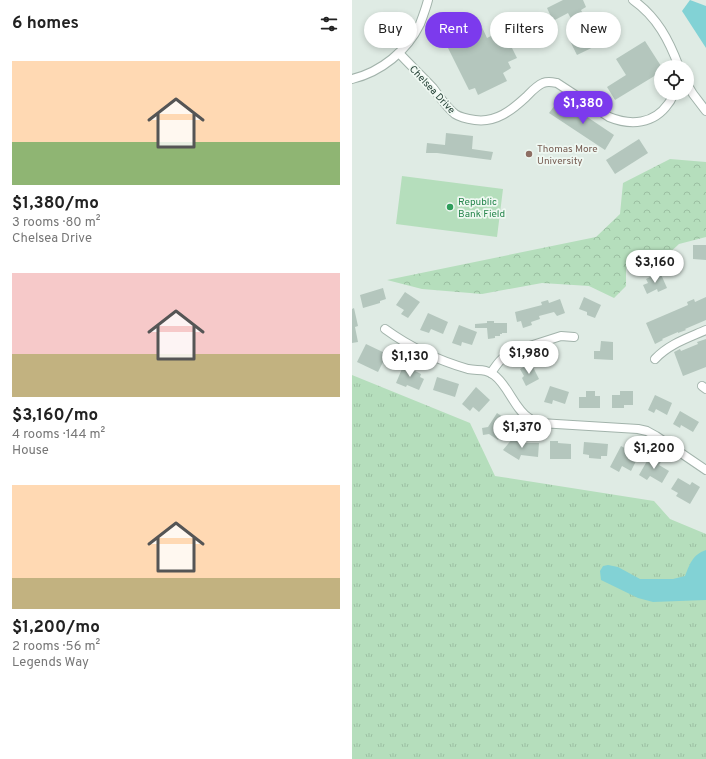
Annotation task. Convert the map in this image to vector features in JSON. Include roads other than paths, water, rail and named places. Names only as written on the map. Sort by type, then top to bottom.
[{"type":"street","points":[[352,79],[370,73],[399,52],[412,37],[420,24],[428,0]]},
{"type":"street","points":[[633,0],[649,14],[661,29],[676,60]]},
{"type":"street","name":"Chelsea Drive","points":[[399,52],[432,87],[451,110],[459,117],[465,119],[493,119],[501,116],[518,105],[538,86],[544,82],[552,81],[609,117],[628,122],[637,123],[653,117],[663,109],[670,100]]},
{"type":"street","points":[[694,95],[706,111]]},
{"type":"street","points":[[385,329],[412,347],[429,356],[470,369],[482,369],[491,373],[500,381],[524,415],[530,419],[540,423],[638,429],[647,431],[706,470]]},
{"type":"street","points":[[655,359],[662,351],[672,345],[706,330]]},
{"type":"street","points":[[491,373],[506,354],[561,336],[574,337]]},
{"type":"water","points":[[690,0],[706,6],[706,48],[682,11]]},
{"type":"water","points":[[706,550],[706,600],[653,602],[638,598],[601,580],[600,571],[603,566],[608,565],[618,567],[640,579],[673,579],[685,576],[695,557]]},
{"type":"place","name":"Thomas More University","points":[[529,154]]},
{"type":"place","name":"Republic Bank Field","points":[[450,207]]}]
